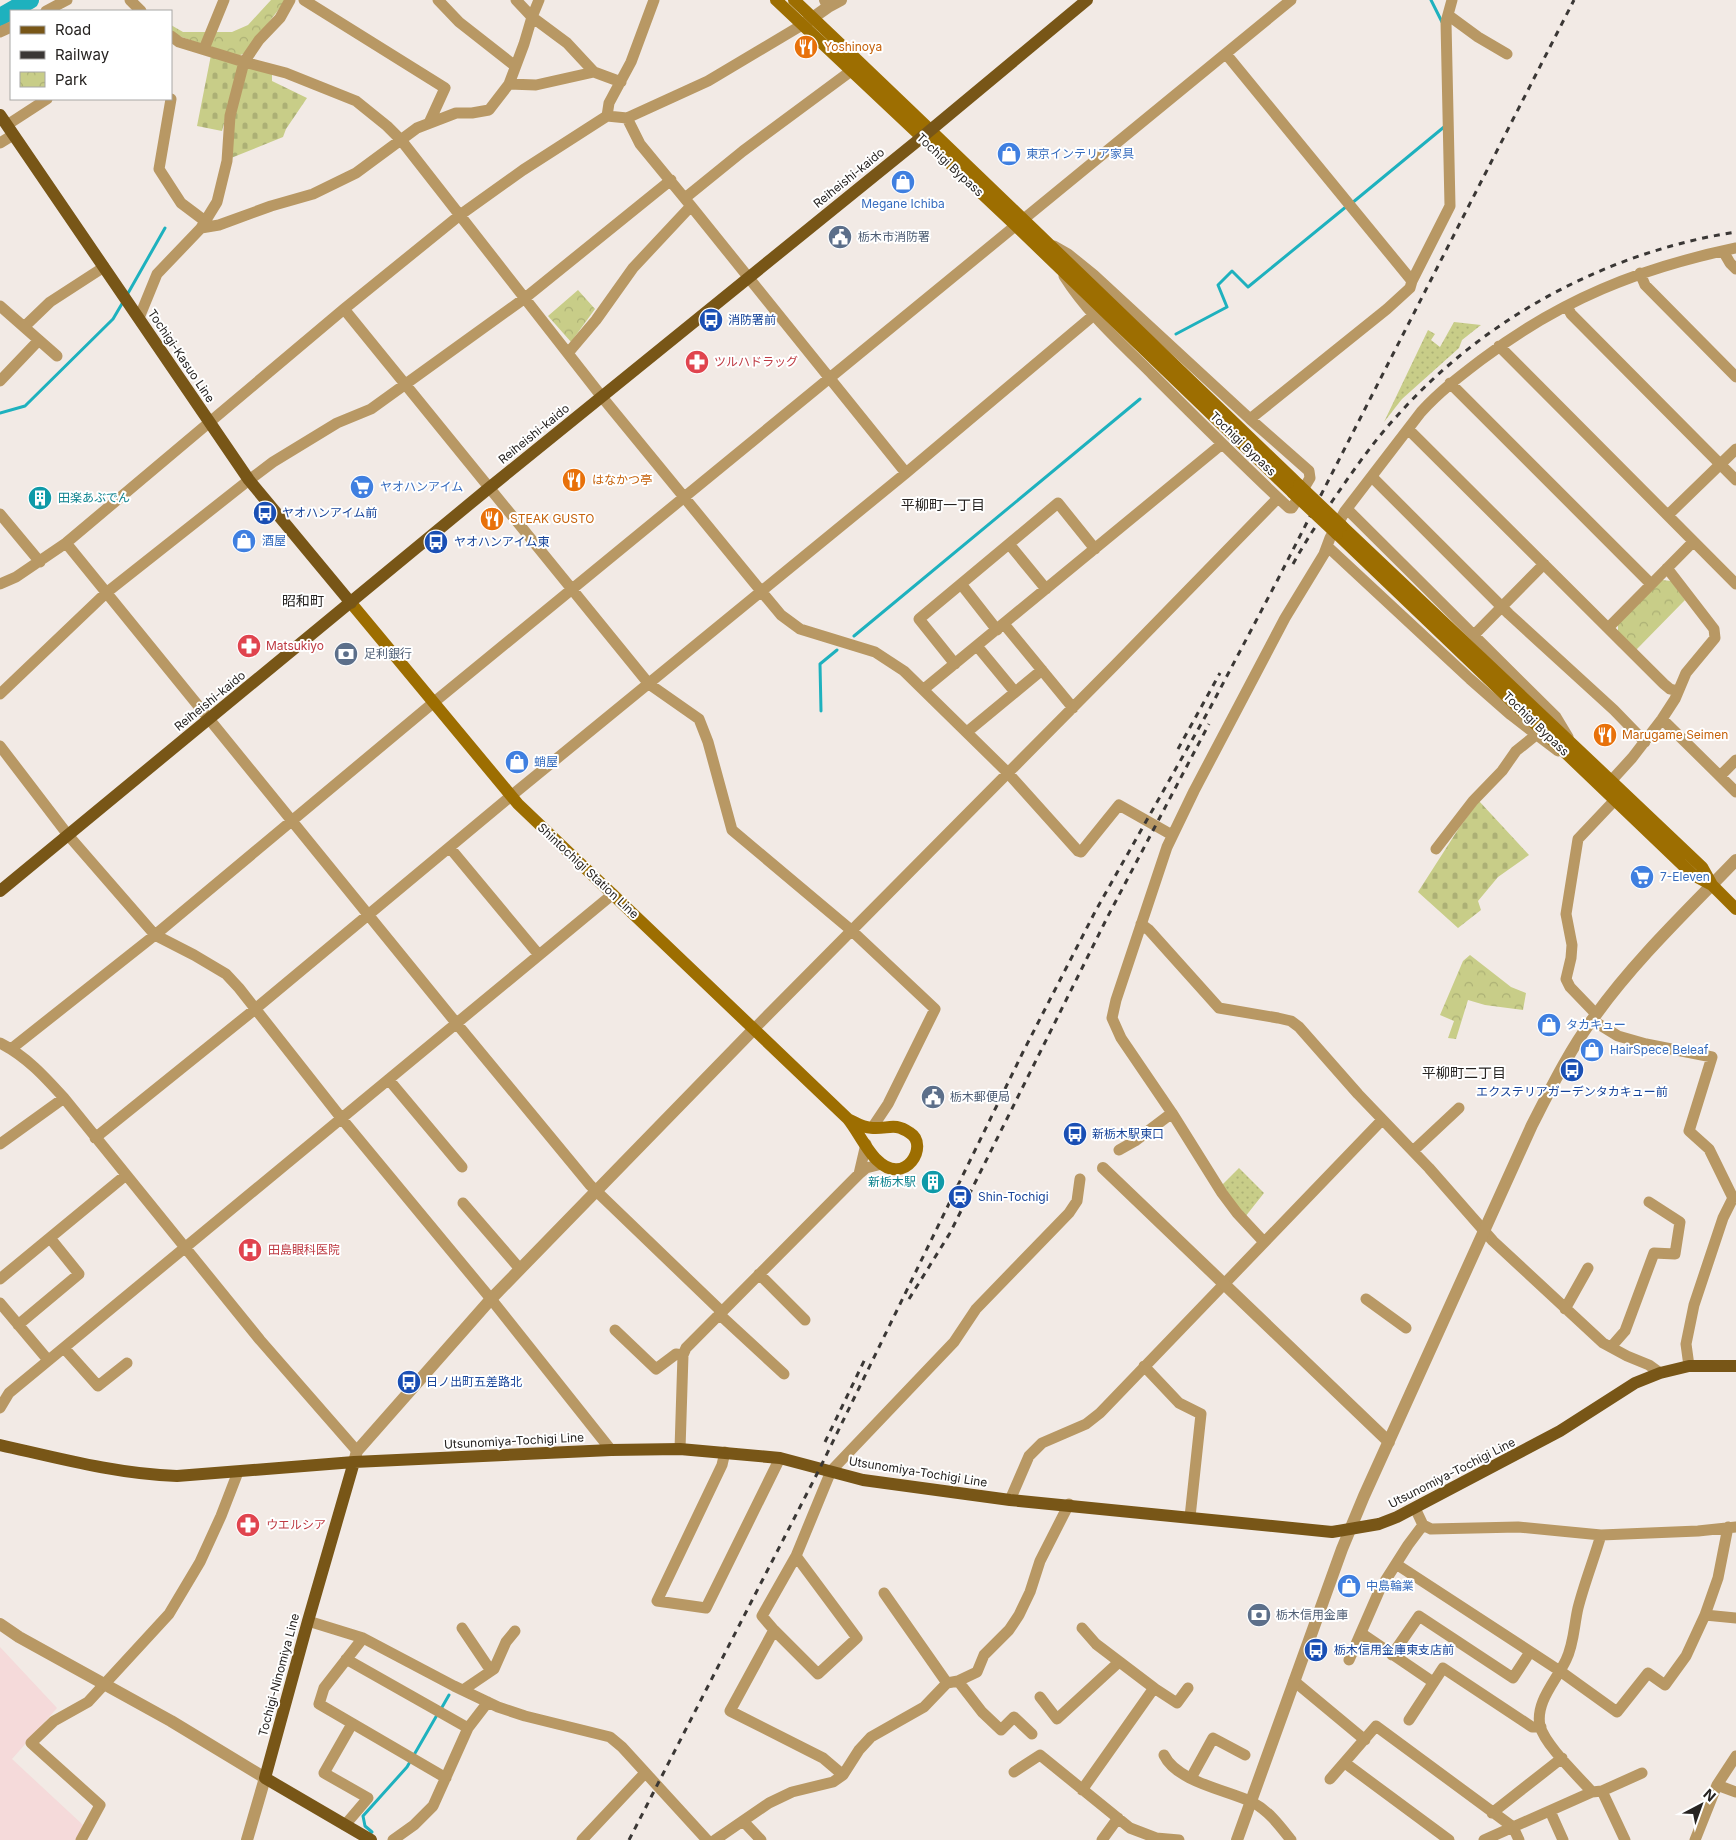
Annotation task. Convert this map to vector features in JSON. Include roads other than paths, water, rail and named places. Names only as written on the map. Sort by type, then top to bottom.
[{"type":"main road","name":"Tochigi Bypass","points":[[776,0],[807,21],[1019,222],[1097,313],[1296,489],[1570,750],[1614,800],[1693,876],[1712,885]]},
{"type":"main road","name":"Tochigi Bypass","points":[[794,0],[807,21],[851,71],[926,134]]},
{"type":"main road","name":"Reiheishi-kaido","points":[[0,890],[489,488],[926,134],[1088,0]]},
{"type":"main road","name":"Tochigi-Kasuo Line","points":[[7,125],[209,423],[250,480],[350,603]]},
{"type":"main road","name":"Tochigi Bypass","points":[[1019,222],[1046,242],[1296,489]]},
{"type":"main road","name":"Shintochigi Station Line","points":[[350,603],[511,796],[848,1118]]},
{"type":"main road","name":"Tochigi Bypass","points":[[1570,750],[1611,781],[1702,867],[1712,885],[1736,908]]},
{"type":"main road","points":[[848,1118],[861,1126],[872,1128],[895,1125],[911,1133],[917,1139],[918,1149],[905,1168],[899,1170],[892,1169],[882,1164],[874,1156],[848,1118]]},
{"type":"main road","name":"Utsunomiya-Tochigi Line","points":[[0,1445],[106,1469],[148,1475],[177,1476],[238,1472],[356,1457],[680,1449],[780,1458],[863,1480],[1010,1500],[1068,1504],[1332,1532],[1379,1524],[1415,1508],[1552,1436],[1635,1383],[1660,1372],[1689,1366],[1736,1366]]},
{"type":"main road","name":"Tochigi-Ninomiya Line","points":[[265,1778],[356,1457]]},
{"type":"main road","points":[[265,1778],[367,1838]]},
{"type":"street","points":[[48,10],[67,0]]},
{"type":"street","points":[[130,0],[139,10]]},
{"type":"street","points":[[204,49],[224,0]]},
{"type":"street","points":[[139,318],[157,274],[203,225],[217,202],[228,161],[230,116],[244,62],[259,40],[280,18],[290,0]]},
{"type":"street","points":[[304,0],[445,88],[428,123]]},
{"type":"street","points":[[438,0],[459,22],[515,66]]},
{"type":"street","points":[[516,0],[532,17],[567,43],[594,72],[621,82]]},
{"type":"street","points":[[170,100],[160,170],[181,203],[203,225],[219,225],[271,206],[313,194],[356,173],[417,128],[428,123],[456,113],[489,110],[509,84],[539,0]]},
{"type":"street","points":[[608,116],[610,104],[631,62],[654,0]]},
{"type":"street","points":[[0,584],[16,577],[66,543],[344,309],[460,215],[523,170],[608,116],[627,118],[708,81],[807,21],[826,4],[841,0]]},
{"type":"street","points":[[11,1049],[155,935],[433,703],[1291,0]]},
{"type":"street","points":[[1250,419],[1335,353],[1406,293],[1450,206],[1446,22],[1452,0]]},
{"type":"street","points":[[1448,15],[1478,37],[1507,54]]},
{"type":"street","points":[[172,37],[179,42],[286,73],[356,101],[387,126],[401,140],[602,397],[781,615],[800,630],[875,652],[894,663],[924,689],[1008,773],[1078,851],[1081,852],[1119,805],[1172,835]]},
{"type":"street","points":[[1226,54],[1412,281]]},
{"type":"street","points":[[568,353],[596,320],[633,268],[688,202],[743,151],[851,71]]},
{"type":"street","points":[[509,84],[536,85],[594,72]]},
{"type":"street","points":[[0,143],[7,125],[44,100]]},
{"type":"street","points":[[627,118],[640,144],[906,472]]},
{"type":"street","points":[[0,694],[106,593],[273,462],[337,423],[371,410],[525,298],[670,180]]},
{"type":"street","points":[[95,1138],[254,1010],[1097,313],[1130,352],[1222,444],[1278,498],[1289,508],[1292,508],[1310,478],[1309,471],[1094,275],[1068,254],[1046,242]]},
{"type":"street","points":[[1264,1242],[1237,1213],[1222,1193],[1114,1025],[1112,1014],[1121,1002],[1142,924],[1172,835],[1285,618],[1328,547],[1330,538],[1347,509],[1433,399],[1450,383],[1516,334],[1596,291],[1640,273],[1681,260],[1736,248]]},
{"type":"street","points":[[1723,251],[1736,269]]},
{"type":"street","points":[[24,327],[50,302],[104,267]]},
{"type":"street","points":[[1640,273],[1645,285],[1736,377]]},
{"type":"street","points":[[0,306],[57,356]]},
{"type":"street","points":[[1567,306],[1571,314],[1736,480]]},
{"type":"street","points":[[344,309],[649,684],[699,719],[708,742],[732,830],[851,930],[935,1009],[888,1104],[872,1128]]},
{"type":"street","points":[[0,381],[39,340]]},
{"type":"street","points":[[1499,346],[1736,584]]},
{"type":"street","points":[[1450,383],[1651,584]]},
{"type":"street","points":[[1408,429],[1664,684],[1678,691]]},
{"type":"street","points":[[924,689],[1222,444]]},
{"type":"street","points":[[1668,515],[1736,449]]},
{"type":"street","points":[[1372,477],[1502,606],[1614,710],[1645,742]]},
{"type":"street","points":[[0,1043],[40,1071],[64,1098],[356,1457],[491,1299],[851,930],[1073,708],[1278,498]]},
{"type":"street","points":[[955,664],[919,619],[1058,503],[1095,549]]},
{"type":"street","points":[[1347,509],[1556,717],[1570,750]]},
{"type":"street","points":[[0,514],[40,562]]},
{"type":"street","points":[[1608,628],[1694,542]]},
{"type":"street","points":[[66,543],[457,1024],[596,1191],[784,1374]]},
{"type":"street","points":[[1009,544],[1046,589]]},
{"type":"street","points":[[1328,547],[1470,679],[1536,735],[1552,747],[1570,750]]},
{"type":"street","points":[[1474,635],[1544,564]]},
{"type":"street","points":[[1611,781],[1662,719],[1686,673],[1712,644],[1715,638],[1715,633],[1667,568]]},
{"type":"street","points":[[961,584],[1042,670],[1073,708]]},
{"type":"street","points":[[977,646],[1015,692]]},
{"type":"street","points":[[967,732],[1042,670]]},
{"type":"street","points":[[1662,719],[1736,792]]},
{"type":"street","points":[[1436,849],[1473,801],[1502,772],[1516,751],[1536,735]]},
{"type":"street","points":[[0,746],[68,835],[155,935],[226,974],[342,1119],[491,1299],[611,1450]]},
{"type":"street","points":[[1720,776],[1736,760]]},
{"type":"street","points":[[1614,800],[1578,839],[1566,914],[1572,946],[1566,979],[1570,987],[1594,1017],[1618,1036],[1646,1044],[1712,1057],[1689,1131],[1708,1149],[1734,1197],[1724,1218],[1694,1305],[1686,1344],[1689,1366]]},
{"type":"street","points":[[450,848],[539,955]]},
{"type":"street","points":[[1237,1840],[1351,1529],[1532,1125],[1561,1070],[1594,1017],[1653,947],[1736,860]]},
{"type":"street","points":[[0,1408],[4,1390],[64,1348],[613,894]]},
{"type":"street","points":[[1142,924],[1219,1008],[1291,1021],[1299,1027],[1484,1231],[1603,1343],[1660,1372]]},
{"type":"street","points":[[389,1080],[462,1167]]},
{"type":"street","points":[[0,1144],[64,1098]]},
{"type":"street","points":[[888,1104],[887,1114],[895,1125]]},
{"type":"street","points":[[1413,1151],[1459,1108]]},
{"type":"street","points":[[1119,1150],[1135,1141],[1172,1113]]},
{"type":"street","points":[[1010,1500],[1029,1456],[1042,1443],[1086,1424],[1100,1413],[1382,1120]]},
{"type":"street","points":[[859,1174],[866,1144]]},
{"type":"street","points":[[680,1449],[683,1355],[686,1348],[859,1174],[866,1168],[882,1164]]},
{"type":"street","points":[[1103,1168],[1389,1442]]},
{"type":"street","points":[[0,1279],[126,1176]]},
{"type":"street","points":[[796,1556],[857,1638],[818,1674],[762,1616],[796,1556],[831,1471],[954,1342],[976,1309],[1069,1213],[1078,1197],[1080,1179]]},
{"type":"street","points":[[1611,1347],[1625,1331],[1654,1253],[1675,1254],[1680,1222],[1649,1202]]},
{"type":"street","points":[[462,1203],[520,1269]]},
{"type":"street","points":[[18,1325],[80,1274],[50,1238]]},
{"type":"street","points":[[1565,1308],[1588,1268]]},
{"type":"street","points":[[759,1274],[805,1320]]},
{"type":"street","points":[[1366,1299],[1406,1328]]},
{"type":"street","points":[[0,1303],[48,1360]]},
{"type":"street","points":[[615,1330],[656,1369],[676,1354],[683,1355]]},
{"type":"street","points":[[64,1348],[98,1386],[127,1363]]},
{"type":"street","points":[[1144,1366],[1180,1402],[1201,1414],[1190,1517]]},
{"type":"street","points":[[725,1452],[722,1464],[657,1601],[706,1608],[780,1458]]},
{"type":"street","points":[[81,1840],[100,1805],[31,1743],[54,1721],[88,1702],[168,1614],[200,1562],[238,1472]]},
{"type":"street","points":[[715,1840],[768,1803],[792,1792],[833,1782],[843,1775],[859,1750],[871,1737],[924,1707],[953,1682],[978,1672],[984,1655],[1009,1630],[1020,1615],[1040,1561],[1068,1504]]},
{"type":"street","points":[[1396,1564],[1560,1671],[1617,1712],[1648,1673],[1665,1685],[1686,1656],[1718,1578],[1732,1527],[1698,1531],[1602,1535],[1518,1527],[1431,1529],[1424,1525],[1415,1508]]},
{"type":"street","points":[[1349,1660],[1380,1589],[1408,1545],[1424,1525]]},
{"type":"street","points":[[1602,1535],[1578,1608],[1567,1659],[1539,1712],[1540,1726],[1546,1739],[1562,1758],[1597,1791],[1625,1840]]},
{"type":"street","points":[[884,1593],[953,1682],[982,1712],[1001,1730],[1014,1717],[1032,1734]]},
{"type":"street","points":[[1704,1615],[1736,1618]]},
{"type":"street","points":[[1392,1655],[1419,1616],[1513,1678],[1530,1652]]},
{"type":"street","points":[[308,1621],[363,1638],[488,1702],[525,1716],[610,1737],[622,1747],[707,1840]]},
{"type":"street","points":[[0,1624],[19,1637],[105,1683],[214,1746],[265,1778],[247,1840]]},
{"type":"street","points":[[462,1628],[491,1671]]},
{"type":"street","points":[[1082,1628],[1096,1644],[1177,1703],[1188,1688]]},
{"type":"street","points":[[774,1630],[730,1711],[823,1758],[843,1775]]},
{"type":"street","points":[[463,1690],[494,1669],[506,1642],[515,1631]]},
{"type":"street","points":[[1361,1633],[1433,1682]]},
{"type":"street","points":[[363,1638],[324,1688],[319,1704],[446,1778]]},
{"type":"street","points":[[346,1659],[468,1728]]},
{"type":"street","points":[[1040,1697],[1057,1719],[1119,1662]]},
{"type":"street","points":[[1409,1720],[1443,1668],[1532,1727],[1540,1726]]},
{"type":"street","points":[[1294,1681],[1365,1740]]},
{"type":"street","points":[[1082,1790],[1154,1688]]},
{"type":"street","points":[[393,1840],[414,1825],[433,1806],[468,1728],[488,1702]]},
{"type":"street","points":[[345,1825],[368,1798],[324,1773],[352,1724]]},
{"type":"street","points":[[1330,1779],[1376,1726],[1513,1827],[1519,1840]]},
{"type":"street","points":[[1191,1778],[1213,1738],[1245,1754]]},
{"type":"street","points":[[1014,1772],[1040,1755],[1130,1828],[1156,1839],[1179,1840]]},
{"type":"street","points":[[1164,1756],[1168,1764],[1200,1783],[1251,1802],[1265,1810],[1292,1840]]},
{"type":"street","points":[[1695,1840],[1717,1785],[1736,1756]]},
{"type":"street","points":[[1492,1813],[1562,1758]]},
{"type":"street","points":[[1345,1763],[1449,1840]]},
{"type":"street","points":[[582,1840],[645,1773]]},
{"type":"street","points":[[1484,1840],[1642,1773]]},
{"type":"street","points":[[1717,1785],[1736,1792]]},
{"type":"street","points":[[1550,1811],[1563,1840]]},
{"type":"street","points":[[1102,1840],[1118,1818]]},
{"type":"street","points":[[743,1821],[761,1840]]},
{"type":"waterway","points":[[12,10],[30,0]]},
{"type":"waterway","points":[[1431,0],[1442,22]]},
{"type":"waterway","points":[[0,17],[10,11]]},
{"type":"waterway","points":[[1352,203],[1444,127]]},
{"type":"waterway","points":[[1176,334],[1227,307],[1218,285],[1232,271],[1248,287],[1347,206]]},
{"type":"waterway","points":[[127,295],[165,228]]},
{"type":"waterway","points":[[0,413],[25,406],[113,319],[123,302]]},
{"type":"waterway","points":[[854,636],[1140,399]]},
{"type":"waterway","points":[[821,711],[820,664],[837,650]]},
{"type":"waterway","points":[[441,1709],[449,1695]]},
{"type":"waterway","points":[[370,1834],[372,1832],[365,1826],[363,1816],[407,1767],[437,1715]]},
{"type":"railway","points":[[629,1840],[820,1468],[1023,1052],[1096,910],[1209,710],[1277,581],[1574,0]]},
{"type":"railway","points":[[1293,564],[1333,500],[1380,436],[1431,381],[1469,349],[1508,320],[1551,295],[1595,273],[1641,255],[1688,242],[1736,232]]},
{"type":"railway","points":[[1178,749],[1220,673]]},
{"type":"railway","points":[[909,1299],[950,1233],[1108,916],[1209,724]]},
{"type":"railway","points":[[825,1442],[865,1359]]},
{"type":"place","name":"Yoshinoya","points":[[806,47]]},
{"type":"place","name":"東京インテリア家具","points":[[1009,154]]},
{"type":"place","name":"Megane Ichiba","points":[[903,182]]},
{"type":"place","name":"栃木市消防署","points":[[840,237]]},
{"type":"place","name":"消防署前","points":[[711,320]]},
{"type":"place","name":"ツルハドラッグ","points":[[697,362]]},
{"type":"place","name":"はなかつ亭","points":[[574,480]]},
{"type":"place","name":"ヤオハンアイム","points":[[362,487]]},
{"type":"place","name":"田楽あぶでん","points":[[40,498]]},
{"type":"place","name":"ヤオハンアイム前","points":[[265,513]]},
{"type":"place","name":"STEAK GUSTO","points":[[492,519]]},
{"type":"place","name":"酒屋","points":[[244,541]]},
{"type":"place","name":"ヤオハンアイム東","points":[[436,542]]},
{"type":"place","name":"Matsukiyo","points":[[249,646]]},
{"type":"place","name":"足利銀行","points":[[346,654]]},
{"type":"place","name":"Marugame Seimen","points":[[1605,735]]},
{"type":"place","name":"蛸屋","points":[[517,762]]},
{"type":"place","name":"7-Eleven","points":[[1642,877]]},
{"type":"place","name":"タカキュー","points":[[1549,1025]]},
{"type":"place","name":"HairSpece Beleaf","points":[[1592,1050]]},
{"type":"place","name":"エクステリアガーデンタカキュー前","points":[[1572,1070]]},
{"type":"place","name":"栃木郵便局","points":[[933,1097]]},
{"type":"place","name":"新栃木駅東口","points":[[1075,1134]]},
{"type":"place","name":"新栃木駅","points":[[933,1182]]},
{"type":"place","name":"Shin-Tochigi","points":[[960,1197]]},
{"type":"place","name":"田島眼科医院","points":[[250,1250]]},
{"type":"place","name":"日ノ出町五差路北","points":[[409,1382]]},
{"type":"place","name":"ウエルシア","points":[[248,1525]]},
{"type":"place","name":"中島輪業","points":[[1349,1586]]},
{"type":"place","name":"栃木信用金庫","points":[[1259,1615]]},
{"type":"place","name":"栃木信用金庫東支店前","points":[[1316,1650]]},
{"type":"district","name":"平柳町一丁目","points":[[943,505]]},
{"type":"district","name":"昭和町","points":[[303,601]]},
{"type":"district","name":"平柳町二丁目","points":[[1464,1073]]}]
